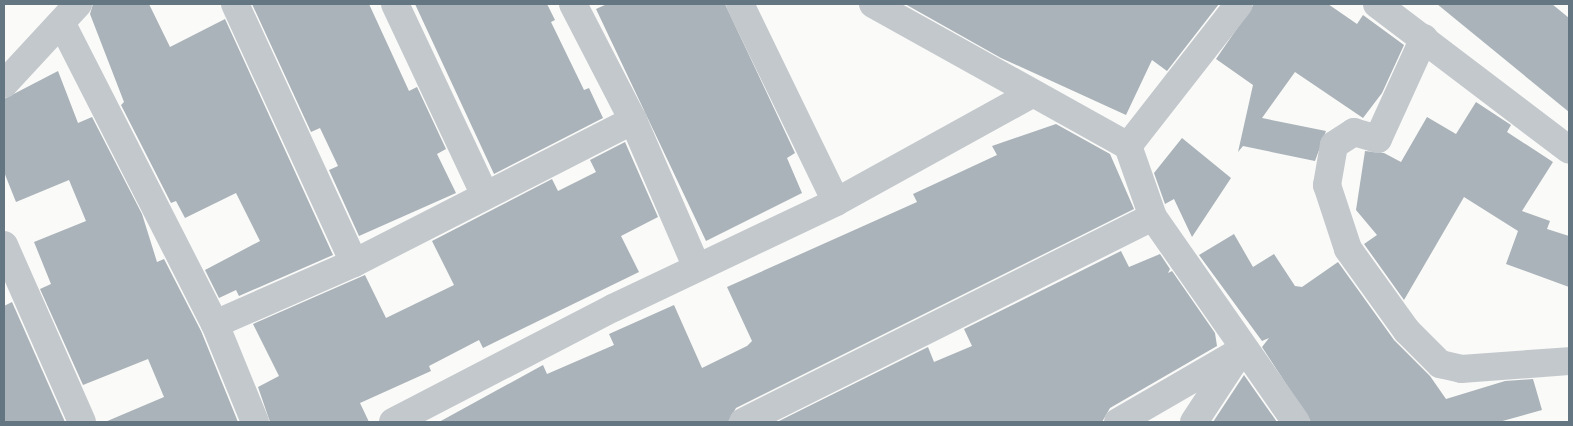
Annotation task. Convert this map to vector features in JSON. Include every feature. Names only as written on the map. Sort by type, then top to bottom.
[{"type":"street","points":[[235,4],[354,263]]},
{"type":"street","points":[[396,4],[485,195]]},
{"type":"street","points":[[573,4],[633,120],[697,268]]},
{"type":"street","points":[[740,4],[836,202]]},
{"type":"street","points":[[873,4],[1128,146],[1153,217],[1242,350],[1296,422]]},
{"type":"street","points":[[1128,146],[1239,4]]},
{"type":"street","points":[[1377,4],[1569,150]]},
{"type":"street","points":[[4,84],[70,14],[215,324],[255,422]]},
{"type":"street","points":[[1424,38],[1378,139],[1354,132],[1334,145],[1327,185],[1348,248],[1407,331],[1440,364],[1461,369],[1569,361]]},
{"type":"street","points":[[394,422],[697,268],[836,202],[1032,94]]},
{"type":"street","points":[[215,324],[354,263],[633,120]]},
{"type":"street","points":[[743,422],[1153,217]]},
{"type":"street","points":[[4,245],[82,422]]},
{"type":"street","points":[[1118,422],[1242,350]]},
{"type":"street","points":[[1194,422],[1242,350]]},
{"type":"building","points":[[93,4],[149,4],[170,47],[225,19],[333,255],[239,296],[236,290],[219,298],[205,270],[260,241],[236,193],[185,218],[176,201],[171,203],[121,105],[124,102],[90,14]]},
{"type":"building","points":[[252,4],[369,4],[409,91],[417,87],[446,149],[437,154],[456,193],[359,236],[329,170],[338,166],[320,128],[311,132]]},
{"type":"building","points":[[415,4],[547,4],[555,20],[551,22],[584,90],[589,88],[603,118],[494,174]]},
{"type":"building","points":[[607,4],[725,4],[795,153],[787,158],[802,193],[706,241],[596,9]]},
{"type":"building","points":[[905,4],[1219,4],[1167,71],[1152,60],[1126,115],[1001,58]]},
{"type":"building","points":[[1254,4],[1328,4],[1357,24],[1363,15],[1404,45],[1382,93],[1363,118],[1295,72],[1262,118],[1326,131],[1315,161],[1243,146],[1238,152],[1253,85],[1216,59]]},
{"type":"building","points":[[1437,4],[1552,4],[1569,18],[1569,112]]},
{"type":"building","points":[[58,71],[78,123],[92,117],[142,214],[157,262],[164,259],[201,331],[238,422],[105,422],[164,397],[148,359],[83,385],[40,289],[51,284],[34,242],[86,221],[69,180],[16,202],[4,172],[4,99]]},
{"type":"building","points":[[1476,102],[1511,125],[1507,132],[1553,162],[1522,211],[1550,221],[1547,229],[1569,236],[1569,287],[1506,264],[1518,231],[1464,197],[1404,300],[1364,244],[1377,235],[1356,210],[1365,151],[1384,153],[1401,162],[1427,117],[1456,134]]},
{"type":"building","points":[[1056,124],[1110,154],[1134,209],[736,408],[728,422],[439,422],[543,365],[547,374],[614,345],[609,334],[674,305],[702,368],[747,346],[752,341],[727,287],[917,202],[913,194],[997,155],[992,146]]},
{"type":"building","points":[[1182,138],[1231,178],[1192,237],[1174,199],[1165,204],[1154,173]]},
{"type":"building","points":[[625,142],[658,217],[621,236],[639,272],[483,348],[479,340],[429,366],[431,371],[360,403],[369,422],[270,422],[258,387],[279,376],[253,324],[365,275],[386,318],[454,285],[432,241],[552,179],[558,191],[596,172],[590,160]]},
{"type":"building","points":[[1234,234],[1253,267],[1274,254],[1295,286],[1302,287],[1338,262],[1394,340],[1430,376],[1446,399],[1505,381],[1533,379],[1542,410],[1499,422],[1311,422],[1262,347],[1269,338],[1262,341],[1199,255]]},
{"type":"building","points":[[1121,251],[1129,267],[1160,254],[1170,269],[1168,273],[1172,271],[1215,333],[1217,346],[1110,408],[1102,422],[777,422],[928,347],[934,362],[972,346],[964,329]]},
{"type":"building","points":[[12,302],[65,422],[4,422],[4,306]]},
{"type":"building","points":[[1244,375],[1277,422],[1213,422]]}]
